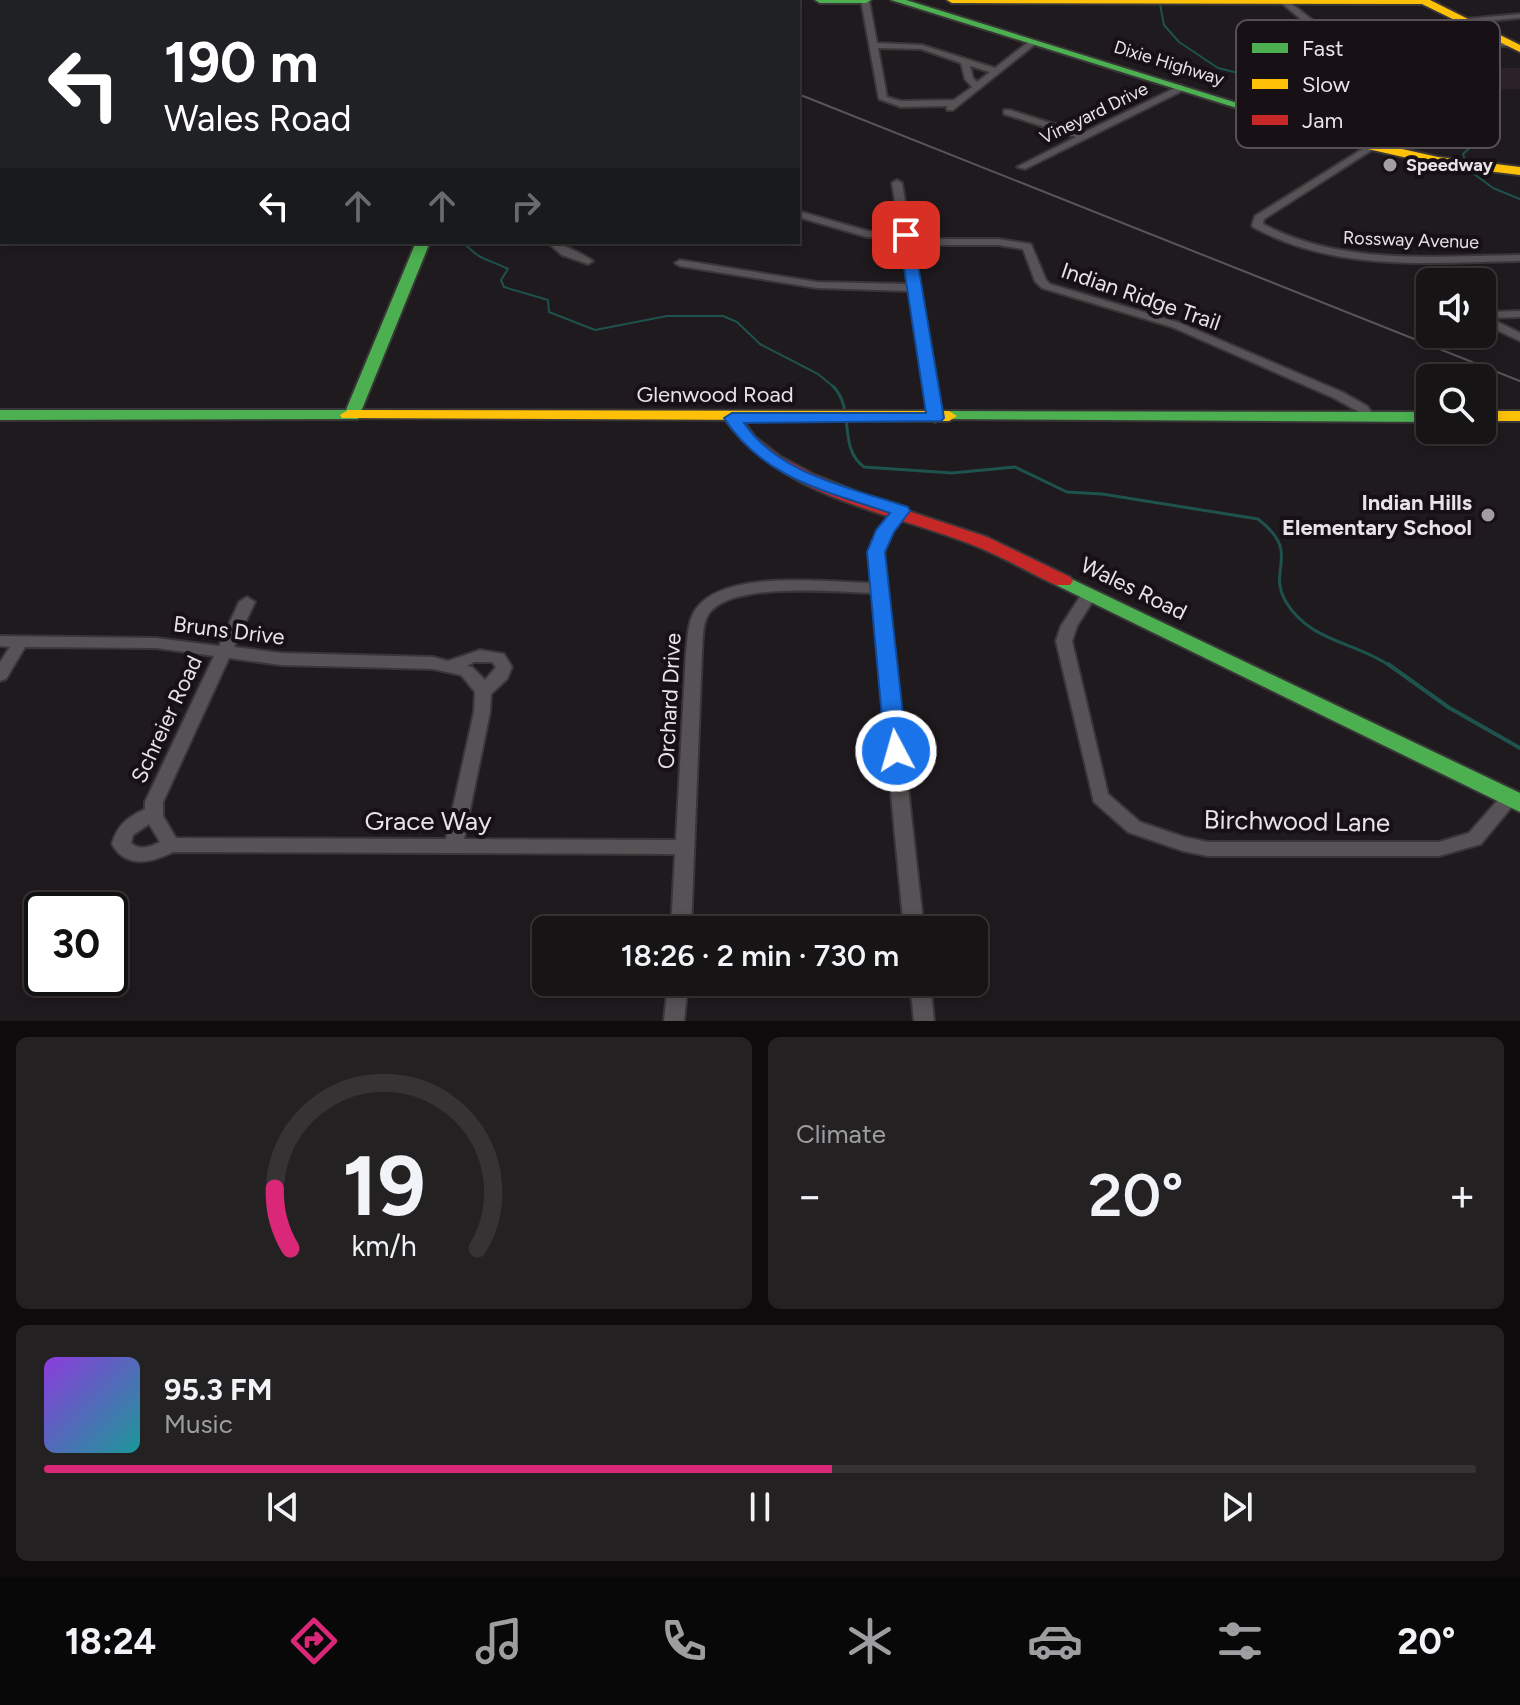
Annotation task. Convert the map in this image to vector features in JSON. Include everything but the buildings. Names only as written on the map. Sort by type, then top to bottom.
[{"type":"street","points":[[820,0],[865,0],[883,99],[945,113],[1034,42]]},
{"type":"street","points":[[872,0],[1423,0],[1463,20]]},
{"type":"street","name":"Dixie Highway","points":[[925,1],[928,7],[950,8]]},
{"type":"street","points":[[950,8],[981,1]]},
{"type":"street","points":[[1284,1],[1310,20]]},
{"type":"street","name":"Dixie Highway","points":[[900,2],[950,8],[1034,42],[1236,105]]},
{"type":"street","points":[[1476,20],[1520,16]]},
{"type":"street","points":[[874,45],[916,46],[995,71]]},
{"type":"street","points":[[965,62],[969,79],[976,86]]},
{"type":"street","name":"Vineyard Drive","points":[[1022,167],[1181,88]]},
{"type":"street","points":[[914,104],[955,103]]},
{"type":"street","points":[[1007,112],[1083,136]]},
{"type":"street","name":"Rossway Avenue","points":[[1369,148],[1259,218],[1257,225],[1281,237],[1336,254],[1520,258]]},
{"type":"street","name":"Dixie Highway","points":[[1381,148],[1446,162],[1520,171]]},
{"type":"street","points":[[897,183],[935,418]]},
{"type":"street","name":"Indian Ridge Trail","points":[[800,215],[867,234],[1027,246],[1046,286],[1176,325],[1346,399],[1363,409],[1369,417]]},
{"type":"street","points":[[352,416],[422,244]]},
{"type":"street","points":[[555,244],[566,253],[588,261]]},
{"type":"street","points":[[680,263],[817,285],[915,288]]},
{"type":"street","points":[[1496,315],[1520,314]]},
{"type":"street","points":[[1496,326],[1520,337]]},
{"type":"street","name":"Glenwood Road","points":[[0,415],[1416,417]]},
{"type":"street","points":[[1496,416],[1520,416]]},
{"type":"street","name":"Wales Road","points":[[732,418],[745,437],[795,474],[982,542],[1515,800]]},
{"type":"street","points":[[901,511],[885,530],[876,552],[913,916]]},
{"type":"street","name":"Orchard Drive","points":[[682,916],[694,652],[697,626],[704,608],[719,596],[745,589],[878,588]]},
{"type":"street","name":"Birchwood Lane","points":[[1090,593],[1069,626],[1064,641],[1100,797],[1134,827],[1208,849],[1439,849],[1475,839],[1515,800]]},
{"type":"street","name":"Schreier Road","points":[[154,813],[125,831],[121,844],[126,852],[137,856],[151,854],[171,845],[154,813],[154,802],[247,602]]},
{"type":"street","name":"Bruns Drive","points":[[0,641],[156,643],[294,660],[415,662],[452,666],[477,655],[498,658],[504,667],[501,675],[483,692],[482,712],[453,847]]},
{"type":"street","points":[[0,675],[21,641]]},
{"type":"street","points":[[452,666],[473,676],[483,692]]},
{"type":"street","name":"Grace Way","points":[[171,845],[686,847]]},
{"type":"street","points":[[674,1021],[677,996]]},
{"type":"street","points":[[921,996],[924,1021]]},
{"type":"shaded area","points":[[1500,68],[1520,68],[1520,89],[1500,89]]},
{"type":"waterway","points":[[1160,4],[1164,25],[1179,42],[1218,68],[1236,72]]},
{"type":"waterway","points":[[1466,162],[1463,154],[1470,148]]},
{"type":"waterway","points":[[1466,168],[1493,188],[1520,199]]},
{"type":"waterway","points":[[465,244],[480,257],[508,269],[501,280],[504,287],[548,300],[549,312],[595,330],[667,316],[723,316],[737,322],[760,344],[818,374],[834,387]]},
{"type":"waterway","points":[[834,387],[844,406],[851,449],[864,467],[952,473],[1015,467],[1067,492],[1102,494],[1258,519],[1279,542],[1281,590],[1296,615],[1320,634],[1390,666]]},
{"type":"waterway","points":[[1388,664],[1448,707],[1520,748]]},
{"type":"railway","points":[[800,95],[1520,381]]},
{"type":"traffic: fast","points":[[820,0],[866,0]]},
{"type":"traffic: fast","points":[[896,0],[1236,105]]},
{"type":"traffic: fast","points":[[352,416],[422,244]]},
{"type":"traffic: fast","points":[[0,415],[348,415]]},
{"type":"traffic: fast","points":[[949,416],[1416,417]]},
{"type":"traffic: fast","points":[[1063,581],[1520,803]]},
{"type":"traffic: slow","points":[[952,0],[1424,1],[1462,20]]},
{"type":"traffic: slow","points":[[1500,39],[1520,49]]},
{"type":"traffic: slow","points":[[1381,148],[1438,161],[1520,171]]},
{"type":"traffic: slow","points":[[348,415],[949,416]]},
{"type":"traffic: slow","points":[[1496,416],[1520,416]]},
{"type":"traffic: jam","points":[[732,418],[749,441],[775,461],[807,478],[881,508],[980,541],[1063,581]]},
{"type":"place","name":"Speedway","points":[[1390,165]]},
{"type":"place","name":"Indian Hills Elementary School","points":[[1488,515]]},
{"type":"route","points":[[896,751],[876,552],[885,530],[901,511],[795,474],[777,464],[745,437],[732,418],[935,418],[906,235]]}]
